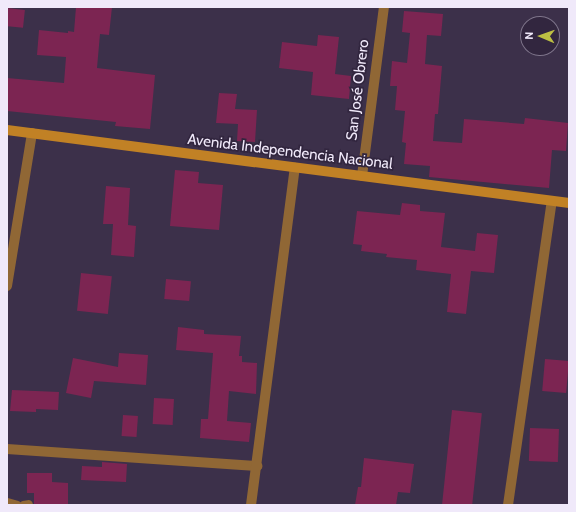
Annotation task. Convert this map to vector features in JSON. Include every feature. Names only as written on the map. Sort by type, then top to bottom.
[{"type":"main road","name":"Avenida Independencia Nacional","points":[[7,130],[569,203]]},
{"type":"street","name":"San José Obrero","points":[[362,176],[384,7]]},
{"type":"street","points":[[7,286],[32,133]]},
{"type":"street","points":[[251,505],[295,168]]},
{"type":"street","points":[[508,505],[552,201]]},
{"type":"street","points":[[7,449],[257,466]]},
{"type":"lane","points":[[7,502],[17,505]]},
{"type":"building","points":[[76,7],[112,7],[109,35],[100,34],[97,68],[155,75],[150,129],[115,126],[116,122],[7,111],[7,78],[64,83],[66,57],[37,55],[39,30],[68,33],[68,31],[74,32]]},
{"type":"building","points":[[7,8],[25,10],[23,28],[7,26]]},
{"type":"building","points":[[404,11],[443,14],[441,36],[427,35],[425,64],[442,66],[438,114],[435,114],[433,141],[462,143],[464,119],[524,124],[525,118],[568,123],[566,151],[552,150],[549,188],[429,177],[430,166],[404,164],[406,143],[402,142],[405,111],[395,110],[397,86],[390,86],[392,61],[407,63],[410,33],[402,32]]},
{"type":"building","points":[[318,35],[339,37],[335,74],[351,76],[349,99],[311,95],[313,72],[279,68],[282,42],[317,46]]},
{"type":"building","points":[[219,93],[237,94],[235,109],[257,110],[255,142],[237,141],[238,124],[216,123]]},
{"type":"building","points":[[175,170],[199,172],[198,183],[223,185],[219,230],[170,226]]},
{"type":"building","points":[[106,186],[130,188],[128,225],[136,226],[134,257],[111,255],[113,224],[103,224]]},
{"type":"building","points":[[402,203],[420,205],[420,211],[445,213],[441,247],[475,251],[477,233],[498,235],[494,273],[471,271],[466,314],[447,312],[451,274],[416,270],[417,260],[386,257],[387,254],[361,251],[362,245],[353,244],[357,211],[400,215]]},
{"type":"building","points":[[81,273],[112,276],[108,314],[77,311]]},
{"type":"building","points":[[166,279],[191,281],[189,301],[164,299]]},
{"type":"building","points":[[178,327],[204,330],[204,334],[241,336],[239,356],[242,356],[242,362],[257,363],[256,394],[229,391],[227,421],[251,423],[249,442],[200,438],[201,419],[208,419],[213,353],[176,350]]},
{"type":"building","points":[[119,353],[148,355],[146,385],[94,381],[91,398],[66,393],[73,358],[118,367]]},
{"type":"building","points":[[545,359],[569,361],[566,393],[542,391]]},
{"type":"building","points":[[12,390],[59,392],[58,410],[36,409],[36,412],[10,411]]},
{"type":"building","points":[[154,398],[174,399],[173,425],[153,424]]},
{"type":"building","points":[[452,410],[482,413],[472,505],[442,504]]},
{"type":"building","points":[[123,415],[138,416],[136,437],[122,436]]},
{"type":"building","points":[[530,428],[559,429],[558,462],[529,461]]},
{"type":"building","points":[[364,458],[414,464],[410,493],[398,492],[396,505],[355,505],[358,487],[361,487]]},
{"type":"building","points":[[102,462],[127,464],[126,482],[81,480],[82,466],[102,467]]},
{"type":"building","points":[[27,473],[52,473],[52,482],[68,483],[68,505],[34,505],[34,493],[27,493]]}]
